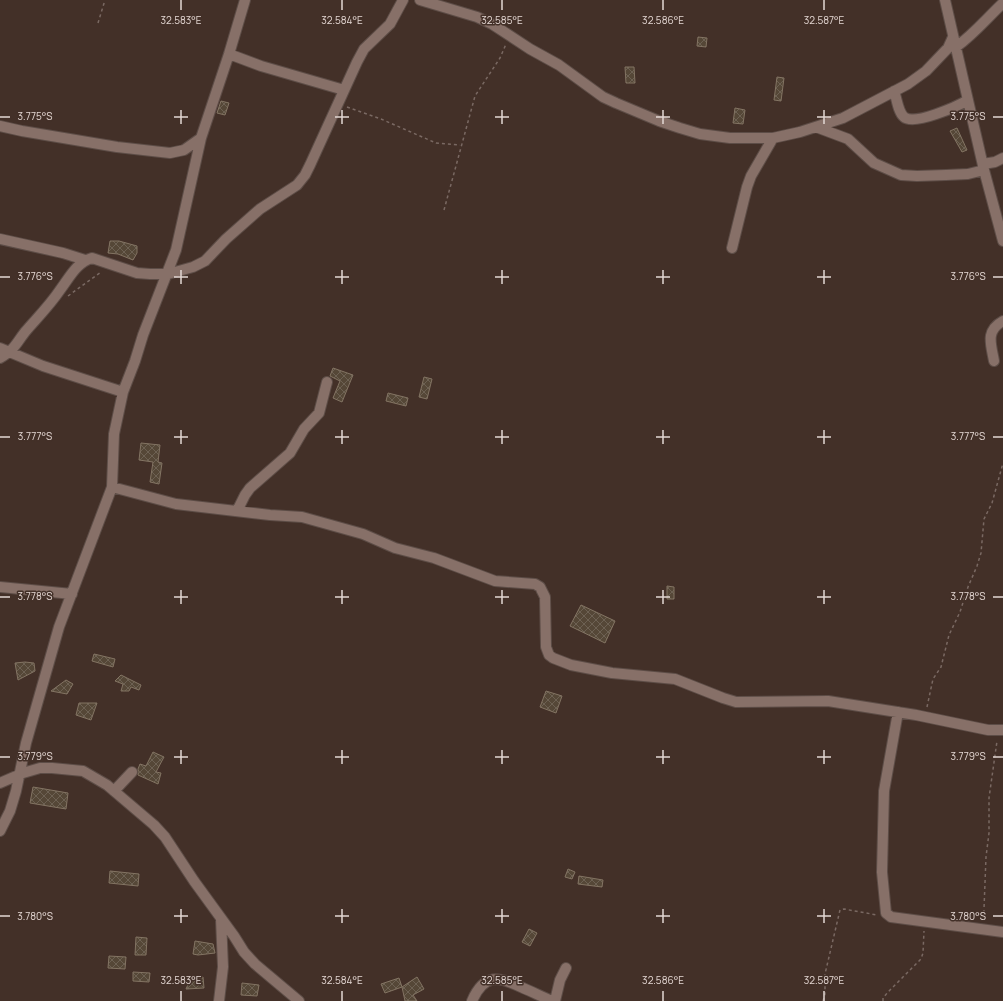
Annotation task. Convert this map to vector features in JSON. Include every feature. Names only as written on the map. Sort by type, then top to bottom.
[{"type":"street","points":[[0,831],[10,811],[16,791],[18,776],[59,627],[112,487],[114,434],[123,392],[176,250],[201,138],[245,0]]},
{"type":"street","points":[[0,358],[10,352],[60,290],[70,274],[85,260],[92,258],[137,273],[168,274],[193,268],[205,261],[226,239],[260,209],[297,185],[308,170],[364,49],[390,24],[403,0]]},
{"type":"street","points":[[420,0],[477,17],[492,24],[559,65],[603,96],[638,112],[700,134],[730,138],[773,138],[816,127],[843,118],[894,91],[926,71],[954,42],[966,40],[1003,3]]},
{"type":"street","points":[[945,0],[1003,241]]},
{"type":"street","points":[[229,54],[261,66],[344,90]]},
{"type":"street","points":[[894,91],[902,115],[911,120],[936,114],[959,106],[968,100]]},
{"type":"street","points":[[0,126],[117,147],[170,153],[184,150],[201,138]]},
{"type":"street","points":[[816,127],[848,139],[874,163],[900,175],[917,176],[968,174],[1003,158]]},
{"type":"street","points":[[732,248],[746,187],[773,138]]},
{"type":"street","points":[[0,239],[63,253],[85,260]]},
{"type":"street","points":[[994,361],[990,335],[995,325],[1003,321]]},
{"type":"street","points":[[0,348],[43,366],[123,392]]},
{"type":"street","points":[[237,511],[245,494],[250,488],[290,453],[304,429],[319,413],[327,382]]},
{"type":"street","points":[[112,487],[176,504],[270,515],[302,517],[321,521],[363,534],[395,548],[434,558],[495,581],[535,584],[540,587],[545,597],[547,652],[553,658],[566,663],[612,673],[675,679],[736,702],[828,701],[916,715],[988,730],[1002,730]]},
{"type":"street","points":[[0,587],[72,594]]},
{"type":"street","points":[[898,712],[884,791],[882,841],[884,909],[887,915],[891,917],[1003,932]]},
{"type":"street","points":[[0,784],[23,773],[40,768],[82,771],[102,782],[154,825],[165,838],[222,918],[244,952],[255,964],[299,1001]]},
{"type":"street","points":[[114,791],[132,772]]},
{"type":"street","points":[[219,1001],[223,967],[222,918]]},
{"type":"street","points":[[472,1001],[476,991],[486,982],[493,979],[503,979],[553,1001],[566,968]]},
{"type":"path","points":[[98,23],[105,0]]},
{"type":"path","points":[[444,210],[475,96],[500,58],[509,35]]},
{"type":"path","points":[[338,104],[381,119],[436,143],[461,145]]},
{"type":"path","points":[[66,297],[111,264]]},
{"type":"path","points":[[916,715],[925,710],[928,706],[934,679],[940,667],[949,635],[960,612],[977,566],[981,553],[984,519],[992,504],[1003,463]]},
{"type":"path","points":[[981,929],[984,909],[986,857],[989,833],[989,798],[997,741],[1002,730]]},
{"type":"path","points":[[823,1001],[825,994],[825,974],[840,910],[844,909],[891,917]]},
{"type":"path","points":[[883,1001],[883,998],[888,992],[921,959],[923,953],[924,922]]},
{"type":"building","points":[[698,37],[707,38],[706,47],[697,46]]},
{"type":"building","points":[[625,67],[634,67],[635,83],[626,83]]},
{"type":"building","points":[[777,77],[784,78],[781,101],[774,100]]},
{"type":"building","points":[[221,101],[229,103],[225,115],[217,113]]},
{"type":"building","points":[[735,108],[745,110],[743,124],[733,123]]},
{"type":"building","points":[[957,128],[967,150],[962,152],[950,131]]},
{"type":"building","points":[[110,241],[119,241],[137,246],[137,253],[133,260],[118,254],[108,253]]},
{"type":"building","points":[[333,368],[353,375],[342,402],[333,398],[340,381],[330,376]]},
{"type":"building","points":[[424,377],[432,379],[427,399],[419,397]]},
{"type":"building","points":[[388,393],[408,398],[406,406],[386,401]]},
{"type":"building","points":[[141,443],[160,445],[158,462],[162,463],[159,484],[150,482],[153,462],[139,460]]},
{"type":"building","points":[[667,586],[674,587],[674,599],[667,599]]},
{"type":"building","points":[[581,605],[615,621],[605,643],[570,626]]},
{"type":"building","points":[[94,654],[115,659],[113,667],[92,661]]},
{"type":"building","points":[[15,663],[34,663],[35,671],[18,680]]},
{"type":"building","points":[[121,675],[141,685],[139,690],[131,687],[129,691],[121,691],[123,684],[115,681]]},
{"type":"building","points":[[66,680],[73,684],[67,694],[51,691]]},
{"type":"building","points":[[546,691],[562,696],[556,713],[540,707]]},
{"type":"building","points":[[79,703],[97,703],[91,720],[76,715]]},
{"type":"building","points":[[153,752],[164,757],[156,772],[161,773],[158,784],[138,775],[140,764],[146,766]]},
{"type":"building","points":[[33,787],[68,793],[66,809],[30,803]]},
{"type":"building","points":[[568,869],[575,872],[572,879],[565,877]]},
{"type":"building","points":[[110,871],[139,874],[138,886],[109,883]]},
{"type":"building","points":[[579,876],[603,880],[602,887],[578,884]]},
{"type":"building","points":[[529,929],[537,933],[530,946],[522,942]]},
{"type":"building","points":[[136,937],[147,938],[146,955],[135,955]]},
{"type":"building","points":[[195,941],[213,944],[215,953],[198,955],[193,954]]},
{"type":"building","points":[[109,956],[126,957],[125,969],[108,968]]},
{"type":"building","points":[[133,972],[150,973],[149,982],[133,981]]},
{"type":"building","points":[[203,977],[204,988],[186,989],[191,978]]},
{"type":"building","points":[[417,977],[424,989],[413,995],[417,1001],[405,1001],[402,987]]},
{"type":"building","points":[[399,978],[402,987],[385,993],[381,984]]},
{"type":"building","points":[[242,983],[259,985],[257,996],[241,995]]}]
